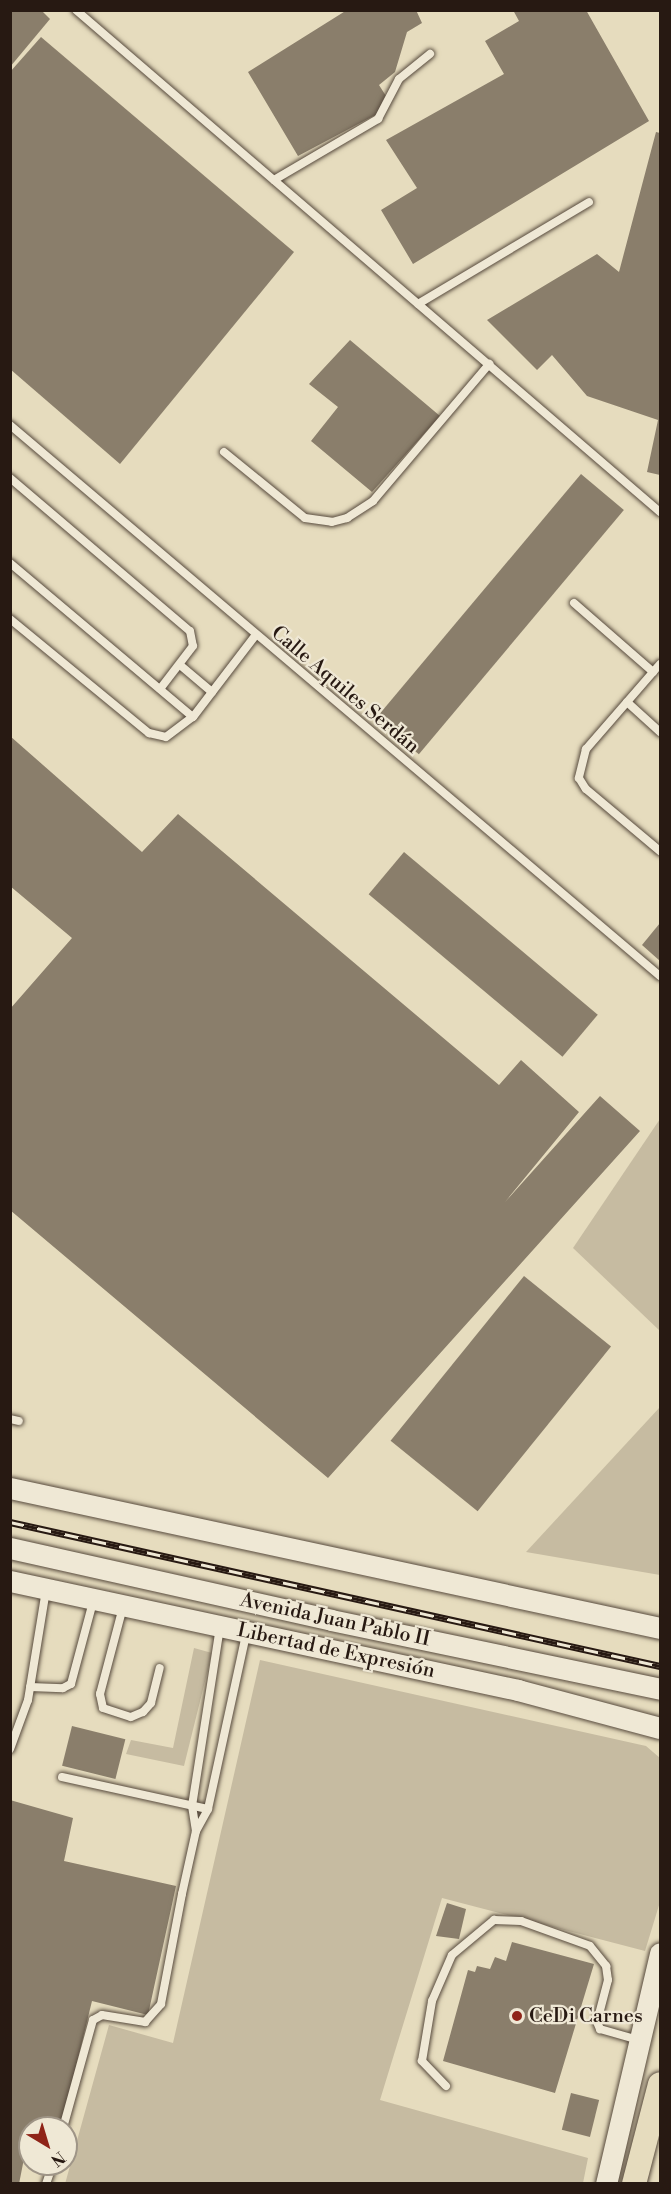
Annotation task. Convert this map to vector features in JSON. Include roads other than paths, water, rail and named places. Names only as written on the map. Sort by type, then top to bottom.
[{"type":"main road","points":[[10,1488],[660,1628]]},
{"type":"main road","name":"Avenida Juan Pablo II","points":[[10,1548],[331,1620],[660,1689]]},
{"type":"main road","points":[[10,1567],[31,1574],[46,1589]]},
{"type":"main road","name":"Libertad de Expresión","points":[[10,1581],[124,1602],[221,1626],[588,1706],[660,1728]]},
{"type":"main road","points":[[165,1612],[331,1620]]},
{"type":"main road","points":[[606,2184],[660,1953]]},
{"type":"main road","points":[[634,2184],[660,2084]]},
{"type":"lane","points":[[76,10],[660,512]]},
{"type":"lane","points":[[274,180],[378,119],[399,79],[430,54]]},
{"type":"lane","points":[[418,304],[589,202]]},
{"type":"lane","points":[[224,452],[305,518],[332,522],[347,518],[373,501],[489,364]]},
{"type":"lane","name":"Calle Aquiles Serdán","points":[[10,425],[255,636],[660,976]]},
{"type":"lane","points":[[10,478],[190,631],[193,646],[160,689]]},
{"type":"lane","points":[[10,563],[193,717]]},
{"type":"lane","points":[[574,603],[653,672]]},
{"type":"lane","points":[[10,619],[149,733],[166,737],[175,734],[193,717],[255,636]]},
{"type":"lane","points":[[660,664],[586,749],[579,778],[586,789],[660,851]]},
{"type":"lane","points":[[180,665],[212,692]]},
{"type":"lane","points":[[627,702],[660,732]]},
{"type":"lane","points":[[10,1749],[30,1687],[46,1589]]},
{"type":"lane","points":[[30,1687],[63,1688],[75,1679],[94,1597]]},
{"type":"lane","points":[[124,1602],[100,1694],[103,1708],[120,1716],[139,1715],[151,1703],[160,1668]]},
{"type":"lane","points":[[196,1831],[192,1806],[221,1626]]},
{"type":"lane","points":[[66,2116],[93,2020],[102,2015],[145,2022],[161,2004],[196,1831],[208,1809],[246,1631]]},
{"type":"lane","points":[[62,1777],[208,1809]]},
{"type":"lane","points":[[446,2086],[422,2061],[432,2001],[452,1955],[494,1920],[521,1921],[590,1946],[606,1966],[608,1980],[597,2022],[600,2029],[639,2040]]},
{"type":"railway","points":[[10,1522],[660,1666]]},
{"type":"place","name":"CeDi Carnes","points":[[517,2016]]}]
